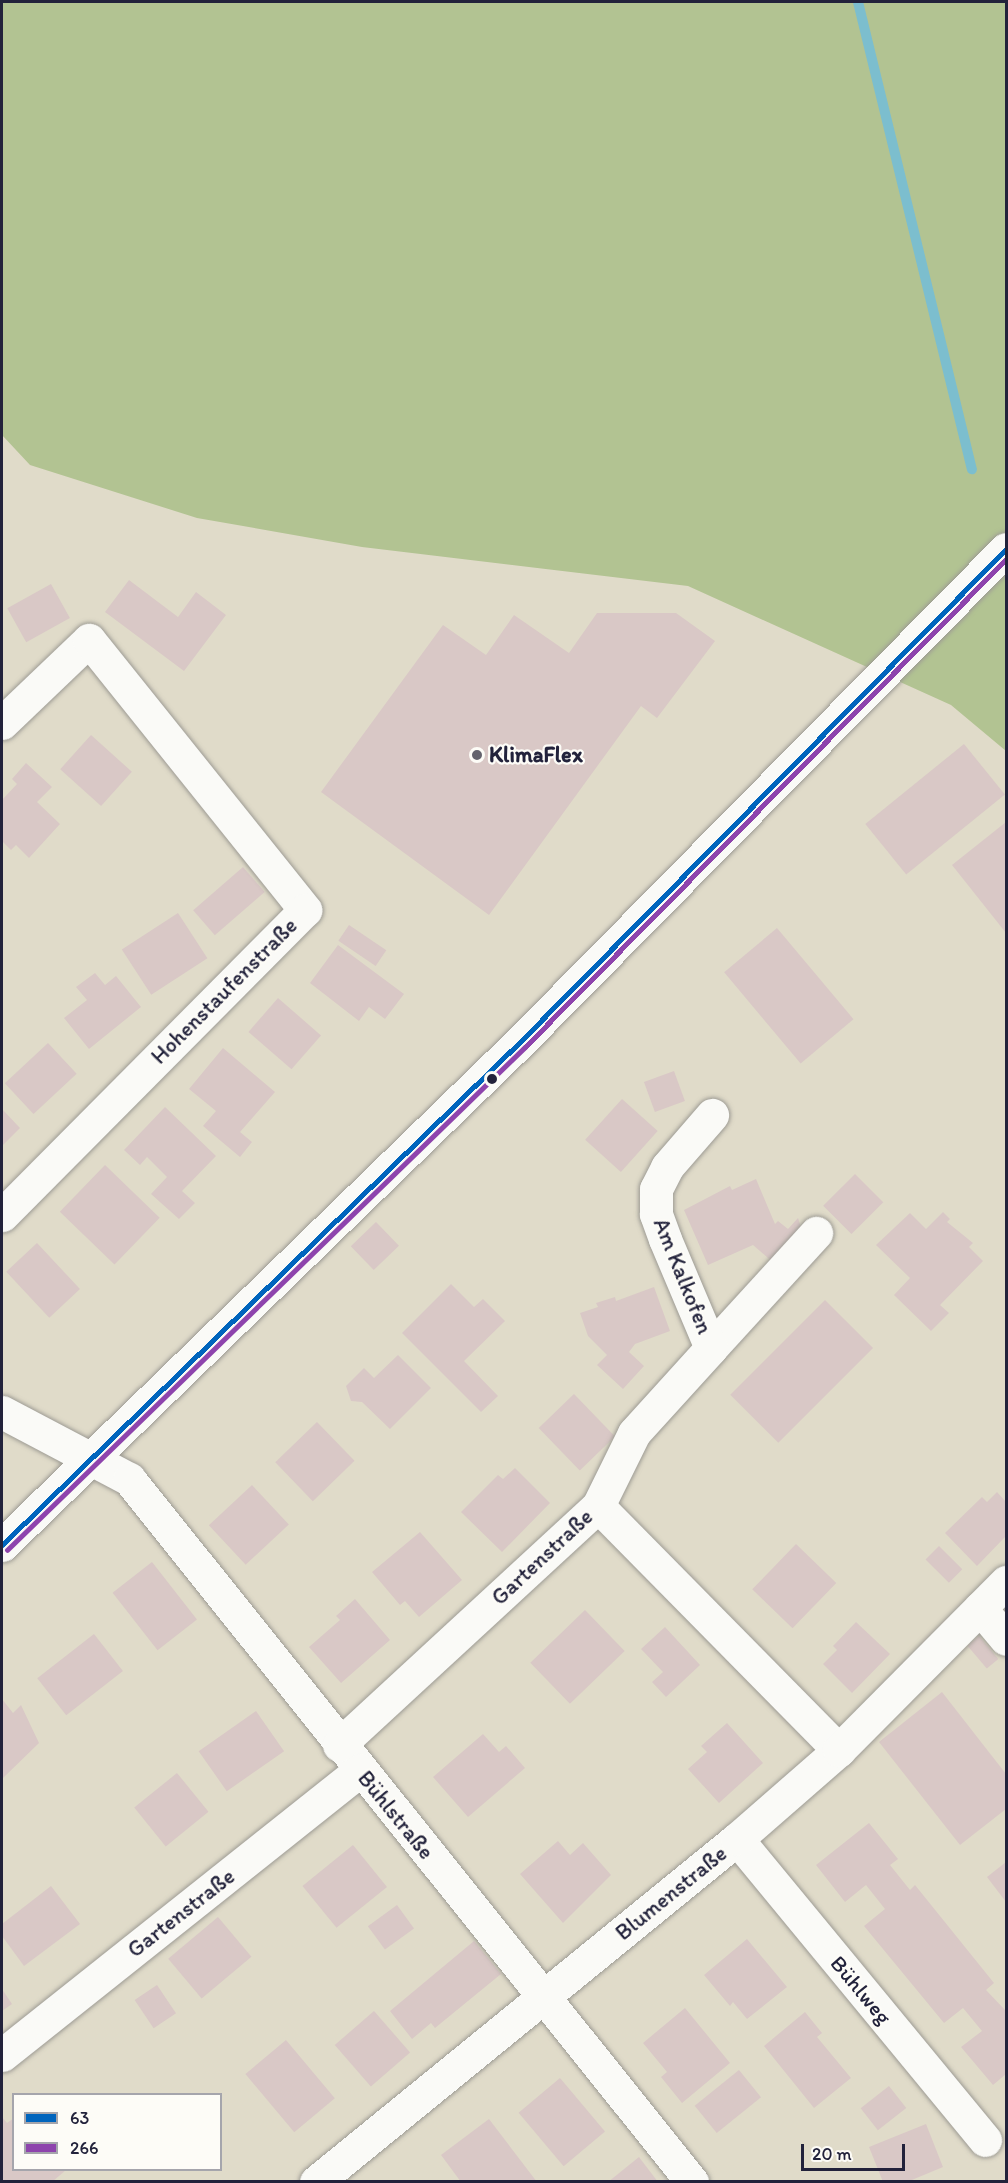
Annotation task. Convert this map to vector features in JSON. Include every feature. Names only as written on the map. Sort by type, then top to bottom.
[{"type":"street","points":[[2,1545],[528,1035],[1006,549]]},
{"type":"street","name":"Hohenstaufenstraße","points":[[2,723],[89,640],[305,910],[2,1215]]},
{"type":"street","name":"Am Kalkofen","points":[[711,1348],[656,1214],[656,1189],[667,1167],[712,1115]]},
{"type":"street","name":"Am Kalkofen","points":[[598,1506],[634,1433],[816,1233]]},
{"type":"street","name":"Bühlstraße","points":[[2,1412],[129,1479],[339,1745],[692,2181]]},
{"type":"street","name":"Gartenstraße","points":[[339,1745],[598,1506],[839,1750]]},
{"type":"street","name":"Blumenstraße","points":[[316,2181],[736,1839],[839,1750],[1006,1582]]},
{"type":"street","points":[[980,1608],[1006,1639]]},
{"type":"street","name":"Gartenstraße","points":[[2,2055],[360,1770]]},
{"type":"street","name":"Bühlweg","points":[[736,1839],[985,2140]]},
{"type":"green space","points":[[2,2],[1006,2],[1006,751],[951,705],[688,586],[362,547],[197,518],[30,465],[2,435]]},
{"type":"building","points":[[129,580],[178,617],[196,592],[226,615],[184,671],[105,612]]},
{"type":"building","points":[[51,584],[70,618],[26,642],[7,608]]},
{"type":"building","name":"KlimaFlex","points":[[597,613],[676,613],[715,641],[657,718],[641,706],[489,915],[321,792],[443,625],[486,655],[514,615],[569,653]]},
{"type":"building","points":[[91,735],[132,772],[101,806],[60,769]]},
{"type":"building","points":[[964,744],[1005,795],[906,874],[865,824]]},
{"type":"building","points":[[26,763],[52,787],[37,802],[60,824],[29,858],[16,845],[11,850],[2,841],[2,800],[17,784],[12,779]]},
{"type":"building","points":[[1006,822],[1006,933],[952,865]]},
{"type":"building","points":[[243,867],[265,892],[215,935],[193,910]]},
{"type":"building","points":[[178,913],[207,958],[151,995],[122,949]]},
{"type":"building","points":[[349,925],[386,950],[376,966],[338,941]]},
{"type":"building","points":[[777,928],[853,1019],[801,1064],[724,972]]},
{"type":"building","points":[[338,945],[404,994],[385,1019],[369,1007],[359,1021],[310,983]]},
{"type":"building","points":[[95,973],[105,985],[116,976],[141,1007],[89,1049],[64,1018],[87,1000],[76,987]]},
{"type":"building","points":[[278,998],[321,1035],[291,1069],[248,1032]]},
{"type":"building","points":[[48,1043],[77,1074],[33,1114],[5,1083]]},
{"type":"building","points":[[223,1048],[275,1092],[240,1132],[252,1142],[240,1157],[203,1126],[216,1111],[189,1089]]},
{"type":"building","points":[[674,1071],[685,1101],[655,1112],[644,1082]]},
{"type":"building","points":[[622,1099],[658,1131],[621,1172],[585,1140]]},
{"type":"building","points":[[165,1107],[216,1156],[182,1191],[195,1203],[179,1219],[151,1194],[167,1177],[147,1157],[140,1165],[124,1150]]},
{"type":"building","points":[[2,1109],[20,1128],[2,1146]]},
{"type":"building","points":[[105,1165],[160,1218],[115,1265],[60,1212]]},
{"type":"building","points":[[855,1174],[883,1202],[851,1234],[823,1206]]},
{"type":"building","points":[[756,1179],[775,1224],[778,1221],[788,1229],[798,1218],[803,1234],[775,1264],[753,1245],[708,1265],[684,1210],[730,1186],[732,1190]]},
{"type":"building","points":[[943,1212],[950,1219],[947,1222],[973,1243],[969,1247],[983,1261],[940,1305],[949,1313],[931,1331],[894,1295],[910,1278],[876,1245],[910,1213],[926,1229]]},
{"type":"building","points":[[376,1222],[399,1246],[374,1270],[351,1246]]},
{"type":"building","points":[[37,1243],[80,1289],[49,1318],[6,1272]]},
{"type":"building","points":[[451,1284],[474,1307],[483,1299],[505,1321],[464,1361],[498,1396],[481,1412],[402,1333]]},
{"type":"building","points":[[654,1287],[670,1331],[635,1344],[629,1352],[644,1366],[623,1389],[597,1365],[607,1355],[588,1336],[580,1313],[598,1307],[596,1303],[615,1297],[616,1301]]},
{"type":"building","points":[[825,1300],[873,1348],[778,1443],[730,1395]]},
{"type":"building","points":[[398,1355],[431,1388],[390,1429],[362,1402],[351,1401],[346,1386],[364,1368],[374,1378]]},
{"type":"building","points":[[574,1394],[615,1436],[580,1470],[539,1428]]},
{"type":"building","points":[[317,1422],[355,1461],[313,1501],[275,1462]]},
{"type":"building","points":[[515,1468],[550,1503],[502,1552],[461,1512],[498,1475],[503,1479]]},
{"type":"building","points":[[252,1485],[289,1524],[246,1565],[209,1525]]},
{"type":"building","points":[[997,1492],[1006,1502],[1006,1536],[977,1566],[945,1533],[982,1497],[987,1502]]},
{"type":"building","points":[[420,1532],[462,1580],[419,1617],[405,1601],[400,1605],[372,1572]]},
{"type":"building","points":[[796,1544],[836,1583],[793,1628],[752,1589]]},
{"type":"building","points":[[939,1546],[962,1569],[949,1583],[926,1559]]},
{"type":"building","points":[[152,1562],[197,1620],[158,1650],[113,1593]]},
{"type":"building","points":[[355,1599],[390,1640],[341,1683],[309,1647],[340,1620],[336,1616]]},
{"type":"building","points":[[585,1610],[625,1651],[570,1704],[530,1663]]},
{"type":"building","points":[[856,1622],[890,1654],[852,1693],[823,1664],[837,1650],[833,1646]]},
{"type":"building","points":[[665,1627],[700,1665],[666,1697],[652,1682],[663,1672],[641,1649]]},
{"type":"building","points":[[94,1634],[123,1671],[66,1715],[37,1678]]},
{"type":"building","points":[[979,1636],[998,1659],[987,1669],[968,1646]]},
{"type":"building","points":[[942,1692],[1006,1774],[1006,1809],[960,1845],[879,1742]]},
{"type":"building","points":[[2,1699],[13,1713],[21,1705],[39,1743],[2,1779]]},
{"type":"building","points":[[256,1711],[284,1751],[227,1791],[199,1751]]},
{"type":"building","points":[[727,1723],[763,1763],[719,1803],[688,1769],[707,1752],[701,1746]]},
{"type":"building","points":[[483,1734],[499,1752],[506,1746],[525,1768],[468,1817],[433,1777]]},
{"type":"building","points":[[177,1773],[208,1812],[166,1846],[134,1808]]},
{"type":"building","points":[[869,1823],[898,1859],[890,1865],[910,1890],[915,1885],[994,1983],[986,1990],[1006,2011],[1006,2074],[993,2085],[961,2047],[982,2031],[963,2008],[944,2023],[864,1926],[885,1909],[866,1885],[845,1902],[816,1865]]},
{"type":"building","points":[[558,1841],[570,1855],[583,1843],[611,1875],[563,1923],[520,1874]]},
{"type":"building","points":[[353,1845],[387,1887],[336,1928],[302,1886]]},
{"type":"building","points":[[1006,1862],[1006,1902],[987,1877]]},
{"type":"building","points":[[51,1886],[80,1924],[24,1966],[2,1936],[2,1924]]},
{"type":"building","points":[[397,1905],[414,1928],[385,1950],[368,1926]]},
{"type":"building","points":[[218,1917],[251,1957],[202,1999],[168,1959]]},
{"type":"building","points":[[747,1939],[787,1987],[747,2019],[733,2002],[730,2006],[704,1975]]},
{"type":"building","points":[[474,1941],[501,1974],[435,2028],[431,2023],[412,2039],[390,2011]]},
{"type":"building","points":[[157,1985],[176,2013],[154,2028],[135,2000]]},
{"type":"building","points":[[2,1989],[12,2004],[2,2011]]},
{"type":"building","points":[[685,2008],[730,2063],[682,2103],[661,2077],[667,2072],[643,2043]]},
{"type":"building","points":[[374,2011],[410,2053],[371,2087],[335,2045]]},
{"type":"building","points":[[805,2012],[822,2033],[817,2037],[851,2078],[814,2108],[764,2046]]},
{"type":"building","points":[[286,2040],[335,2098],[294,2132],[245,2074]]},
{"type":"building","points":[[739,2070],[761,2097],[717,2133],[695,2106]]},
{"type":"building","points":[[560,2078],[605,2132],[564,2166],[519,2113]]},
{"type":"building","points":[[889,2086],[906,2108],[878,2130],[861,2108]]},
{"type":"building","points":[[2,2117],[7,2123],[12,2119],[12,2171],[65,2171],[52,2182],[2,2182]]},
{"type":"building","points":[[489,2119],[537,2182],[461,2182],[441,2155]]},
{"type":"building","points":[[926,2124],[943,2167],[907,2182],[883,2182],[869,2147]]},
{"type":"building","points":[[639,2157],[658,2182],[608,2182]]},
{"type":"waterway","points":[[858,2],[972,469]]},
{"type":"transit line","name":"63","points":[[2,1545],[520,1042],[1006,549]]},
{"type":"transit line","name":"266","points":[[7,1550],[525,1047],[1006,559]]},
{"type":"place","name":"KlimaFlex","points":[[477,755]]}]
